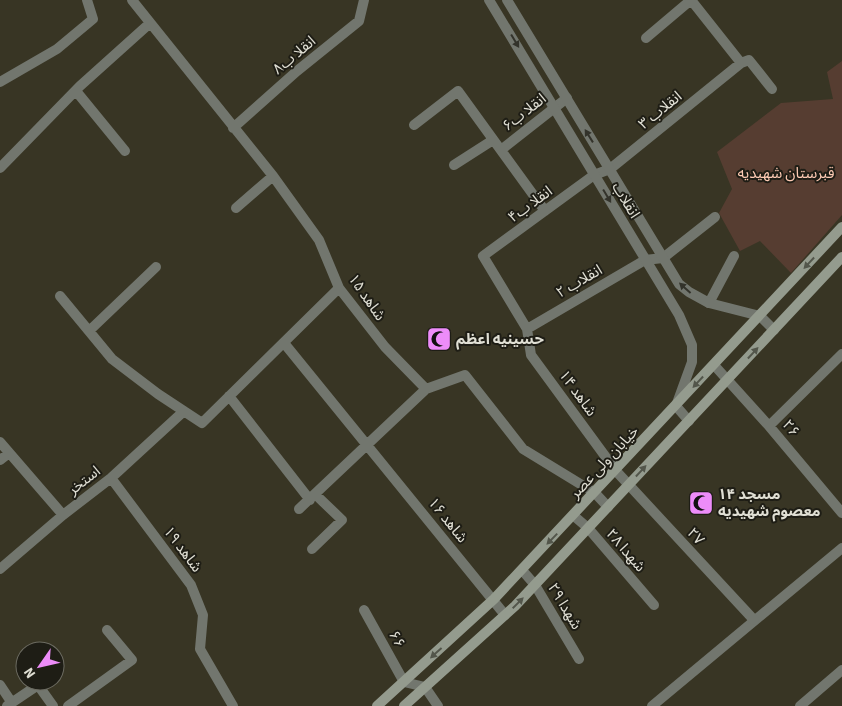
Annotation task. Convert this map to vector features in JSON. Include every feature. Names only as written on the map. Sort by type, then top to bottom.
[{"type":"main road","name":"خیابان ولی عصر","points":[[377,706],[494,599],[574,516],[842,227]]},
{"type":"main road","points":[[404,706],[505,615],[535,585],[842,257]]},
{"type":"street","points":[[0,82],[57,49],[93,19],[87,0]]},
{"type":"street","name":"شاهد ۱۵","points":[[132,0],[149,24],[273,176],[319,240],[340,288],[385,348],[426,389]]},
{"type":"street","name":"انقلا ب۸","points":[[233,128],[297,71],[359,22],[364,0]]},
{"type":"street","name":"انقلاب","points":[[489,0],[679,315],[692,345],[692,362],[676,406]]},
{"type":"street","points":[[646,38],[691,0],[741,63],[749,60],[772,90]]},
{"type":"street","name":"انقلاب","points":[[509,1],[679,284],[709,303],[760,316]]},
{"type":"street","points":[[0,168],[76,91],[149,24]]},
{"type":"street","name":"انقلاب ۳","points":[[594,174],[610,170],[741,63]]},
{"type":"street","points":[[76,91],[125,151]]},
{"type":"street","points":[[414,125],[458,92],[545,211]]},
{"type":"street","name":"انقلا ب۶","points":[[500,150],[567,98]]},
{"type":"street","points":[[454,165],[493,140]]},
{"type":"street","name":"انقلا ب۴","points":[[527,328],[483,256],[594,174]]},
{"type":"street","points":[[236,208],[273,176]]},
{"type":"street","points":[[645,260],[663,258],[716,217]]},
{"type":"street","points":[[709,303],[734,256]]},
{"type":"street","name":"انقلاب ۲","points":[[527,328],[645,260]]},
{"type":"street","points":[[89,331],[156,267]]},
{"type":"street","points":[[60,296],[112,359],[202,422],[340,288]]},
{"type":"street","points":[[760,316],[774,330]]},
{"type":"street","name":"شاهد ۱۴","points":[[527,328],[530,355],[616,471]]},
{"type":"street","name":"شاهد ۱۶","points":[[284,343],[494,599],[505,615]]},
{"type":"street","points":[[769,426],[842,354]]},
{"type":"street","name":"۲۶","points":[[714,365],[769,426],[842,513]]},
{"type":"street","points":[[298,508],[313,497],[426,389],[465,375],[523,448],[595,493],[608,507]]},
{"type":"street","points":[[229,396],[313,497],[342,520],[312,549]]},
{"type":"street","points":[[676,406],[688,421]]},
{"type":"street","name":"استخر","points":[[0,569],[63,515],[111,478],[184,411]]},
{"type":"street","points":[[0,442],[63,515]]},
{"type":"street","points":[[0,460],[9,453]]},
{"type":"street","name":"۲۷","points":[[616,471],[754,620]]},
{"type":"street","name":"شاهد ۱۹","points":[[111,478],[191,585],[203,614],[200,649],[232,706]]},
{"type":"street","name":"شهدا ۲۸","points":[[574,516],[588,528],[654,605]]},
{"type":"street","points":[[652,706],[842,548]]},
{"type":"street","name":"شهدا ۲۹","points":[[522,570],[535,585],[579,659]]},
{"type":"street","name":"۶۶","points":[[364,610],[404,682]]},
{"type":"street","points":[[68,706],[132,660],[107,630]]},
{"type":"street","points":[[800,706],[842,670]]},
{"type":"street","points":[[404,682],[425,687],[438,706]]},
{"type":"street","points":[[0,686],[9,704],[38,685],[53,706]]},
{"type":"green space","name":"قبرستان شهیدیه","points":[[842,61],[842,215],[791,273],[760,241],[740,251],[719,213],[732,189],[717,152],[781,103],[833,99],[827,72]]},
{"type":"place","name":"حسینیه اعظم","points":[[439,339]]},
{"type":"place","name":"مسجد ۱۴ معصوم شهیدیه","points":[[701,503]]}]
